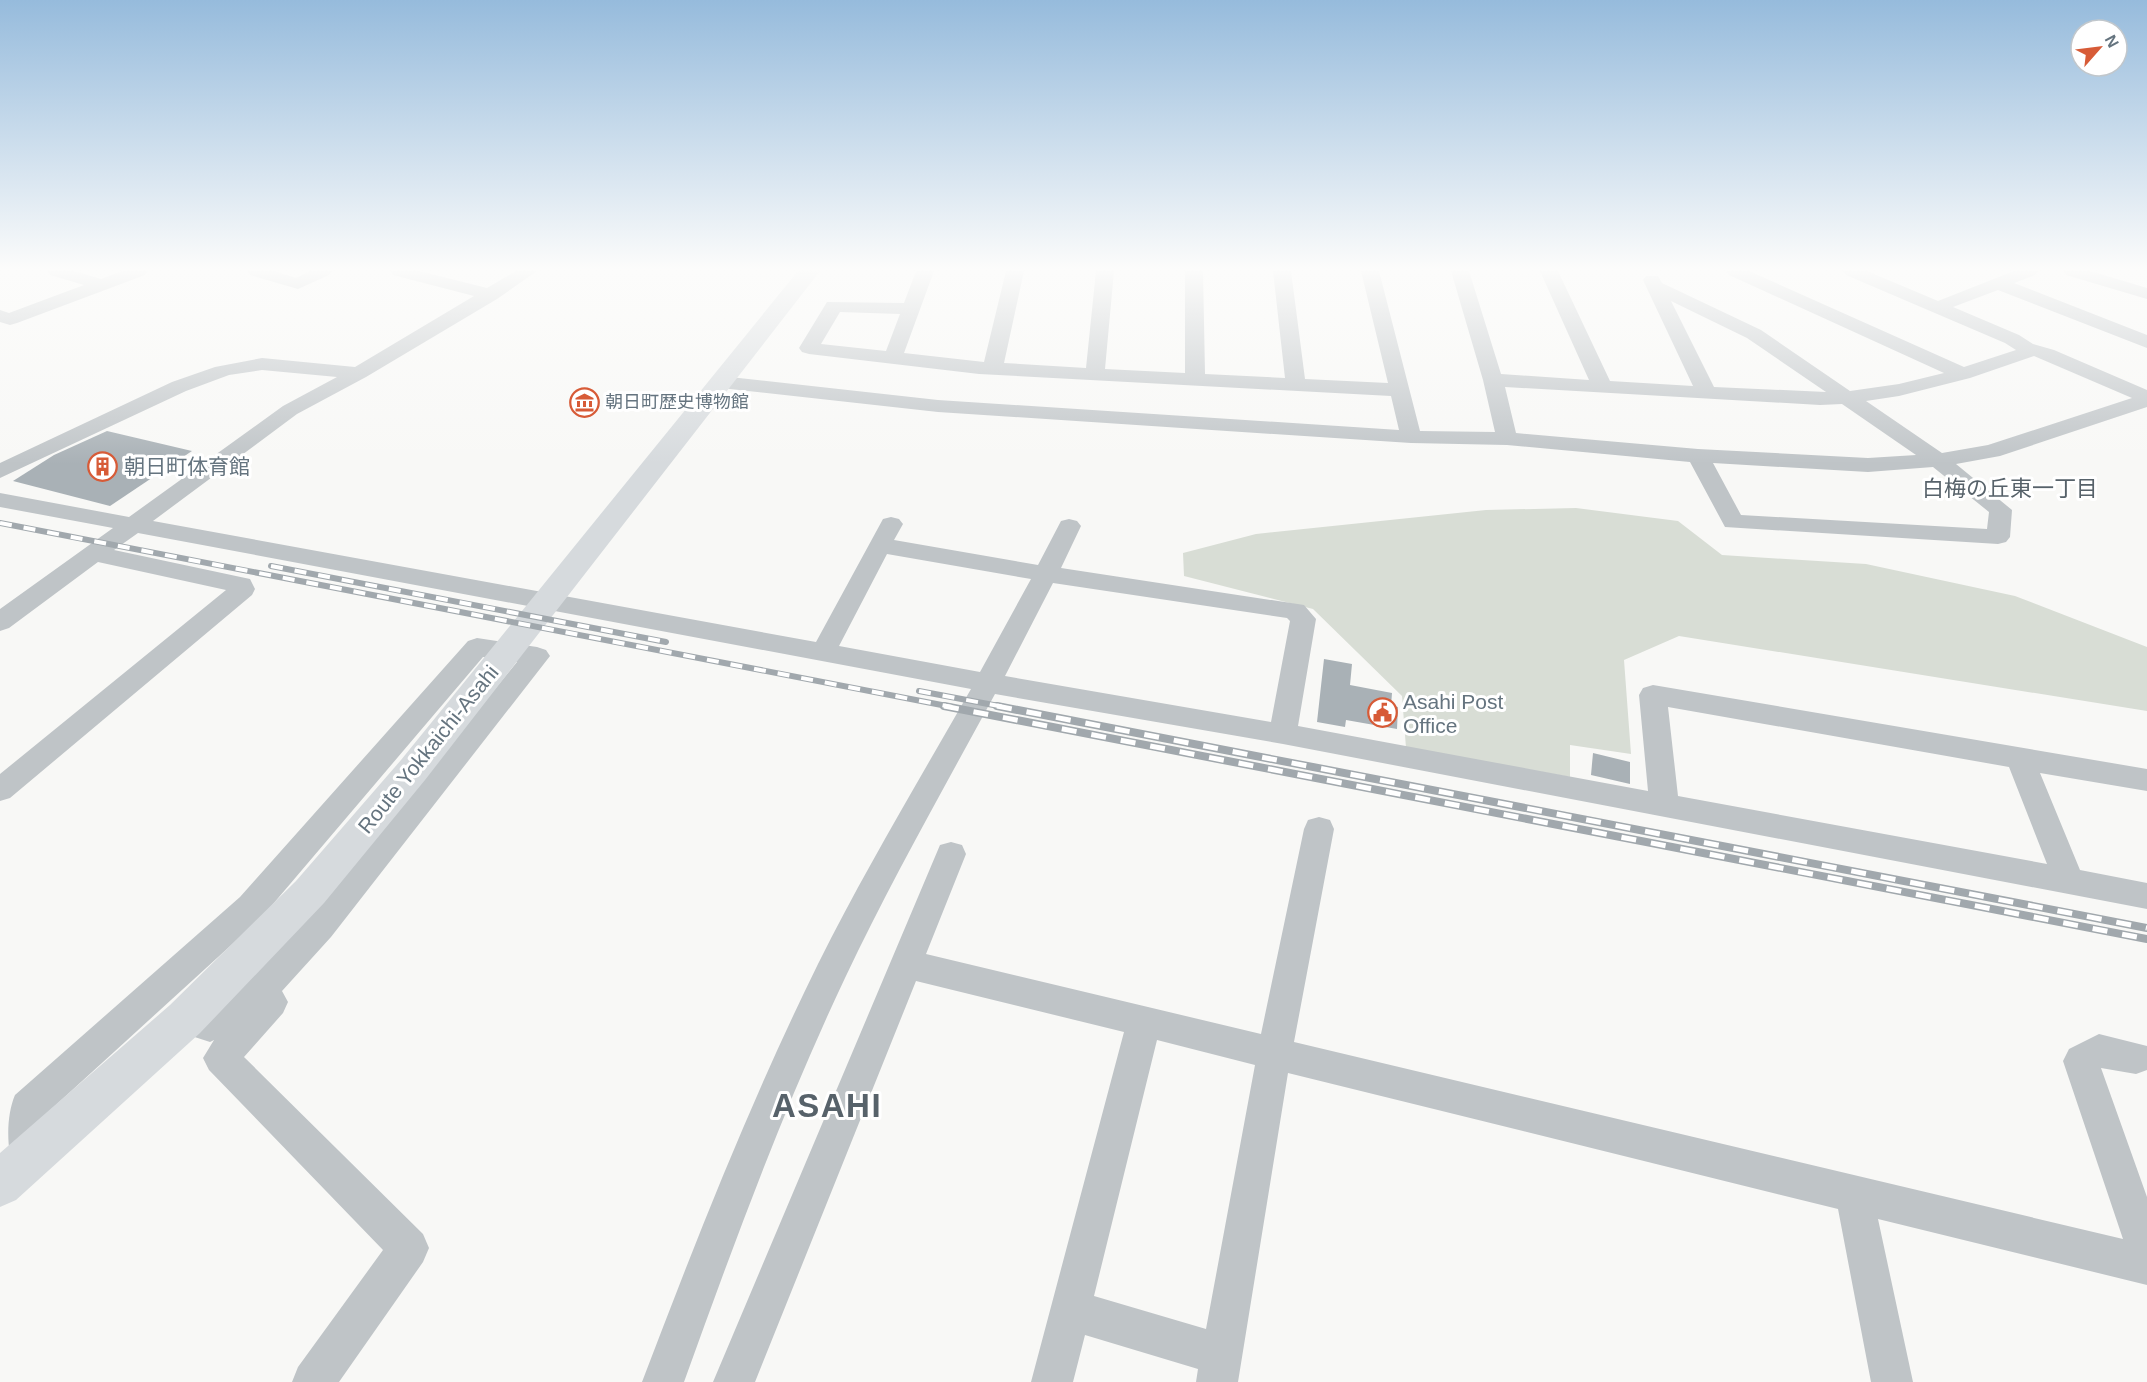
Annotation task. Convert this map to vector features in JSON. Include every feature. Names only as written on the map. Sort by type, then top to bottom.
[{"type":"main road","name":"Route Yokkaichi-Asahi","points":[[14,1172],[185,1019],[309,892],[413,770],[758,335]]},
{"type":"street","points":[[0,622],[290,410],[422,335]]},
{"type":"street","points":[[816,335],[809,348],[993,368],[1400,390]]},
{"type":"street","points":[[893,358],[901,335]]},
{"type":"street","points":[[993,368],[1000,335]]},
{"type":"street","points":[[1095,374],[1099,335]]},
{"type":"street","points":[[1195,335],[1195,379]]},
{"type":"street","points":[[1290,335],[1296,385]]},
{"type":"street","points":[[1386,335],[1411,437]]},
{"type":"street","points":[[1480,335],[1507,439]]},
{"type":"street","points":[[1579,335],[1602,386]]},
{"type":"street","points":[[1677,335],[1706,392]]},
{"type":"street","points":[[1698,456],[1732,522],[1998,537],[2001,510],[1938,460],[1756,335]]},
{"type":"street","points":[[1878,335],[1963,374]]},
{"type":"street","points":[[2004,335],[2026,348],[2047,354],[2147,399]]},
{"type":"street","points":[[2130,335],[2147,342]]},
{"type":"street","points":[[1493,380],[1848,398],[1919,387],[2026,354],[2026,348]]},
{"type":"street","points":[[0,471],[156,398],[173,387],[220,372],[260,364],[359,373]]},
{"type":"street","points":[[721,382],[938,406],[1411,437],[1507,439],[1698,456],[1868,465],[1938,460],[1992,451],[2147,399]]},
{"type":"street","points":[[0,500],[987,683],[1283,734],[2147,896]]},
{"type":"street","points":[[663,1382],[788,1063],[860,916],[1046,574],[1069,526]]},
{"type":"street","points":[[824,651],[886,535],[1046,574],[1295,611],[1303,619],[1283,734]]},
{"type":"street","points":[[0,790],[243,589],[241,585],[94,554]]},
{"type":"street","points":[[14,1172],[28,1107],[251,907],[477,647],[537,656],[320,927],[239,1013],[210,1026],[185,1019]]},
{"type":"street","points":[[1664,807],[1653,695],[2147,780]]},
{"type":"street","points":[[2020,758],[2069,881]]},
{"type":"street","points":[[1071,1310],[1219,1368],[1274,1054],[1318,829]]},
{"type":"street","points":[[734,1382],[951,854]]},
{"type":"street","points":[[313,1382],[409,1248],[222,1058],[321,946],[320,927]]},
{"type":"street","points":[[906,964],[2147,1265]]},
{"type":"street","points":[[1052,1382],[1144,1022]]},
{"type":"street","points":[[2136,1058],[2099,1050],[2081,1061],[2147,1252]]},
{"type":"street","points":[[1854,1194],[1893,1382]]},
{"type":"shaded area","points":[[1576,508],[1678,521],[1722,555],[1866,564],[2015,596],[2147,647],[2147,711],[1679,636],[1624,660],[1631,754],[1570,745],[1570,777],[1406,748],[1402,696],[1313,609],[1184,576],[1183,553],[1256,534],[1486,510]]},
{"type":"building","name":"朝日町体育館","points":[[107,431],[192,451],[110,506],[13,481],[54,455]]},
{"type":"building","points":[[1324,659],[1352,664],[1350,685],[1392,693],[1391,706],[1398,707],[1397,729],[1346,720],[1345,727],[1317,722]]},
{"type":"building","points":[[1593,753],[1630,762],[1630,784],[1591,775]]},
{"type":"railway","points":[[0,523],[952,707]]},
{"type":"railway","points":[[271,566],[666,642]]},
{"type":"railway","points":[[919,691],[1004,707]]},
{"type":"railway","points":[[944,706],[2147,939]]},
{"type":"railway","points":[[997,706],[2147,928]]},
{"type":"place","name":"朝日町歴史博物館","points":[[584,402]]},
{"type":"place","name":"朝日町体育館","points":[[103,466]]},
{"type":"place","name":"Asahi Post Office","points":[[1382,713]]},
{"type":"district","name":"白梅の丘東一丁目","points":[[2010,488]]},
{"type":"district","name":"ASAHI","points":[[827,1105]]}]
